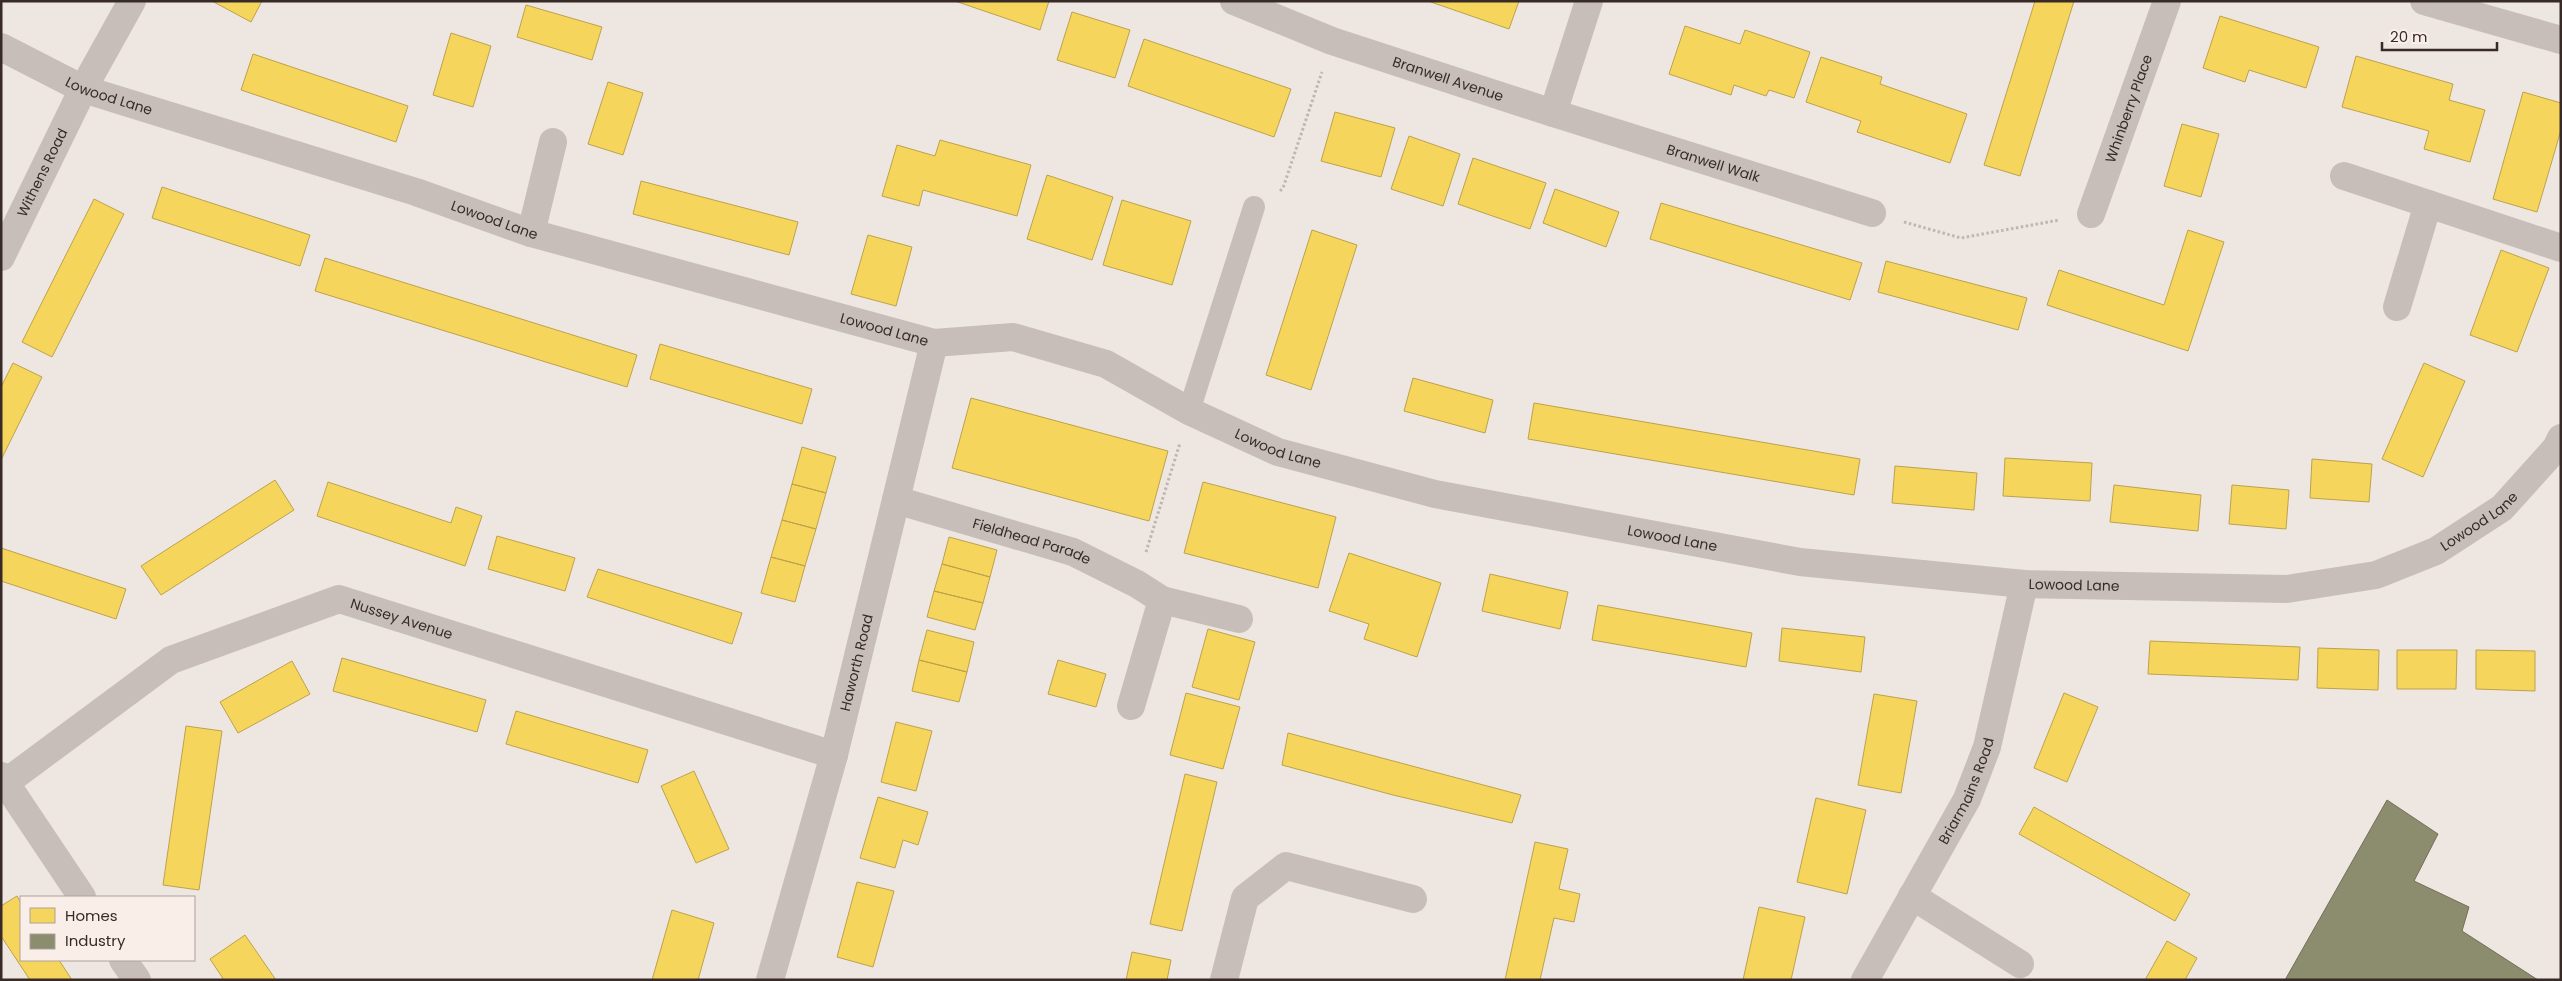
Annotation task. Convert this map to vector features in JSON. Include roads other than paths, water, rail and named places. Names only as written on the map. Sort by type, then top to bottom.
[{"type":"street","points":[[82,89],[132,1]]},
{"type":"street","name":"Branwell Avenue","points":[[1234,1],[1332,41],[1553,113]]},
{"type":"street","points":[[1553,113],[1588,1]]},
{"type":"street","name":"Whinberry Place","points":[[2091,214],[2167,1]]},
{"type":"street","points":[[2424,1],[2561,40]]},
{"type":"street","name":"Lowood Lane","points":[[1,47],[82,89],[416,192],[531,233],[934,343],[1014,337],[1106,364],[1189,411],[1278,452],[1435,494],[1800,562],[2024,584],[2287,589],[2376,575],[2436,552],[2502,508],[2556,448],[2561,438]]},
{"type":"street","name":"Withens Road","points":[[1,257],[82,89]]},
{"type":"street","name":"Branwell Walk","points":[[1553,113],[1872,213]]},
{"type":"street","points":[[531,233],[553,142]]},
{"type":"street","points":[[2344,176],[2561,248]]},
{"type":"street","points":[[2397,307],[2428,204]]},
{"type":"street","name":"Haworth Road","points":[[770,980],[834,755],[934,343]]},
{"type":"street","name":"Fieldhead Parade","points":[[896,500],[1073,552],[1137,584],[1162,600],[1239,619]]},
{"type":"street","name":"Briarmains Road","points":[[1865,980],[1967,799],[1987,747],[2024,584]]},
{"type":"street","name":"Nussey Avenue","points":[[3,779],[171,660],[339,598],[834,755]]},
{"type":"street","points":[[1131,706],[1162,600]]},
{"type":"street","points":[[3,779],[81,896]]},
{"type":"street","points":[[1224,980],[1245,898],[1286,866],[1413,899]]},
{"type":"street","points":[[1912,896],[2020,964]]},
{"type":"street","points":[[124,961],[137,980]]},
{"type":"lane","points":[[1189,411],[1254,207]]}]
